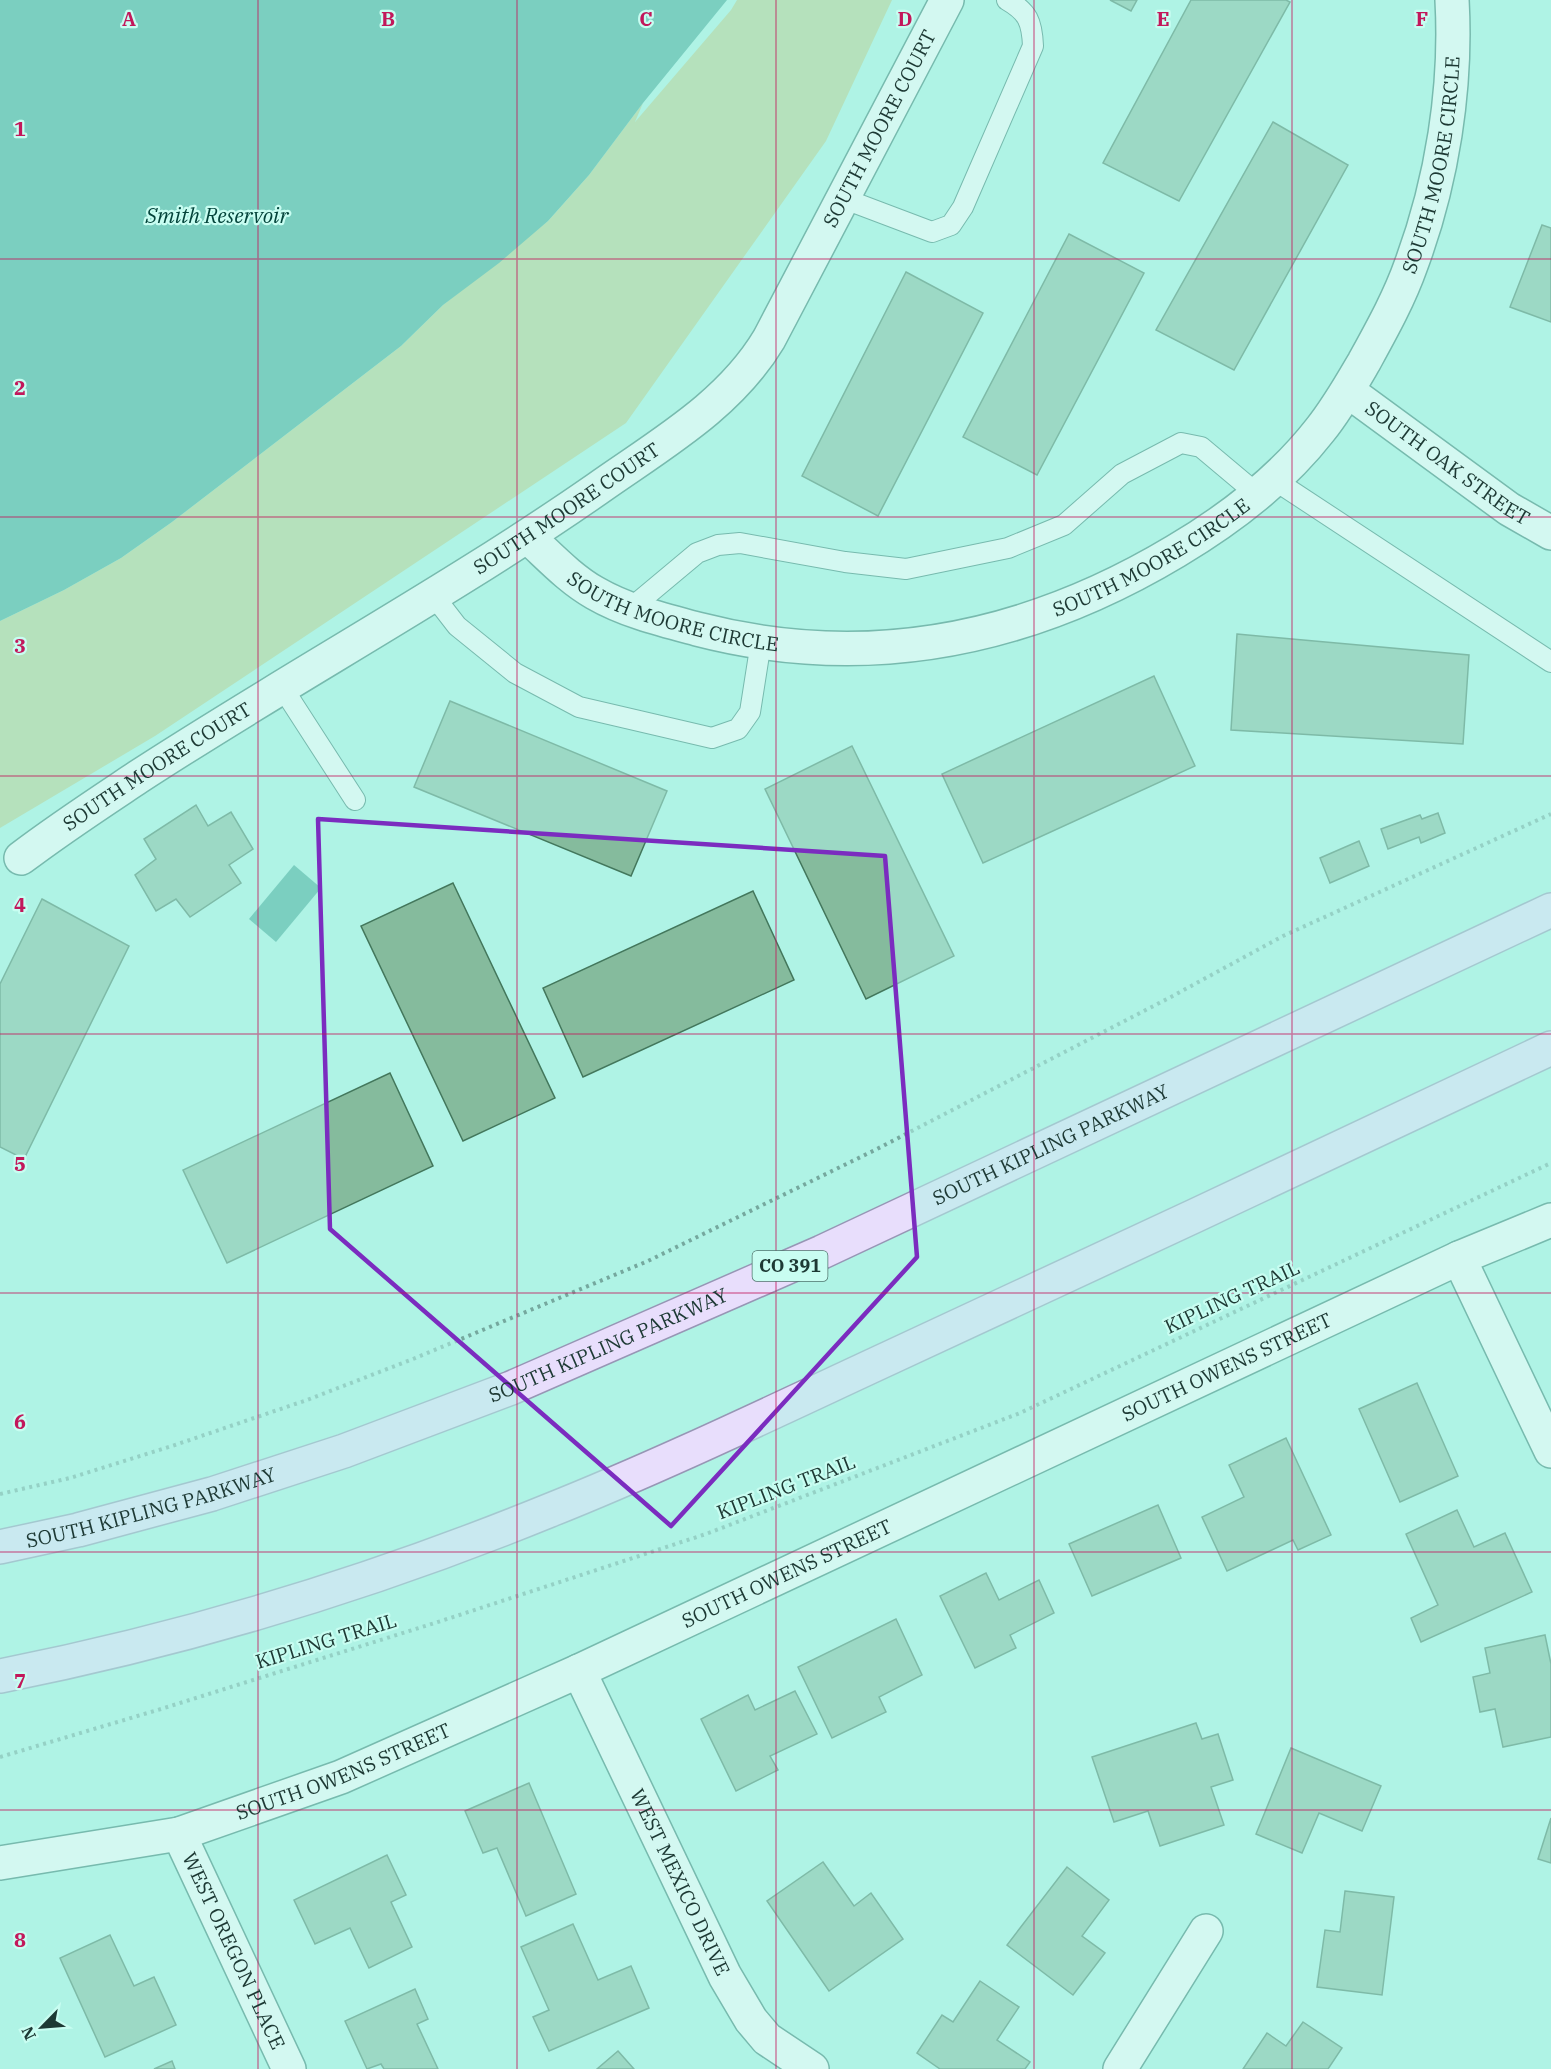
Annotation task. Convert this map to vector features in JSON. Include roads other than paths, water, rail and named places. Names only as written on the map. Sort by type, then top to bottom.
[{"type":"main road","name":"SOUTH KIPLING PARKWAY","points":[[0,1547],[78,1530],[212,1494],[344,1451],[511,1388],[822,1252],[1551,910]]},
{"type":"main road","points":[[0,1676],[126,1649],[253,1615],[396,1568],[549,1511],[691,1449],[992,1311],[1551,1048]]},
{"type":"street","name":"SOUTH MOORE COURT","points":[[21,858],[188,745],[528,537],[687,426],[719,401],[757,360],[769,339],[947,0]]},
{"type":"street","name":"SOUTH MOORE CIRCLE","points":[[528,537],[575,579],[595,593],[630,609],[713,633],[761,642],[812,647],[894,647],[939,642],[982,633],[1063,608],[1148,568],[1218,525],[1265,486],[1319,431],[1348,391],[1396,301],[1424,227],[1436,181],[1447,116],[1454,28],[1452,0]]},
{"type":"street","name":"SOUTH OAK STREET","points":[[1348,391],[1509,509],[1551,533]]},
{"type":"street","name":"SOUTH OWENS STREET","points":[[0,1863],[179,1833],[341,1777],[579,1671],[1459,1258],[1551,1220]]},
{"type":"street","points":[[1459,1258],[1551,1451]]},
{"type":"street","name":"WEST MEXICO DRIVE","points":[[579,1671],[725,1976],[750,2020],[767,2039],[812,2069]]},
{"type":"street","name":"WEST OREGON PLACE","points":[[179,1833],[289,2069]]},
{"type":"street","points":[[1120,2069],[1206,1931]]},
{"type":"lane","points":[[842,198],[932,232],[951,225],[963,207],[1033,46],[1032,26],[1021,8],[1007,0]]},
{"type":"lane","points":[[630,609],[697,553],[718,545],[740,543],[845,562],[906,569],[1008,548],[1064,525],[1122,474],[1181,443],[1201,447],[1551,662]]},
{"type":"lane","points":[[433,595],[457,626],[515,673],[579,707],[712,738],[738,729],[750,712],[761,642]]},
{"type":"lane","points":[[282,687],[355,800]]},
{"type":"water","name":"Smith Reservoir","points":[[0,0],[727,0],[643,103],[589,175],[548,221],[499,263],[443,305],[401,346],[172,522],[121,558],[64,590],[0,621]]},
{"type":"water","points":[[294,865],[321,888],[276,942],[249,919]]}]
